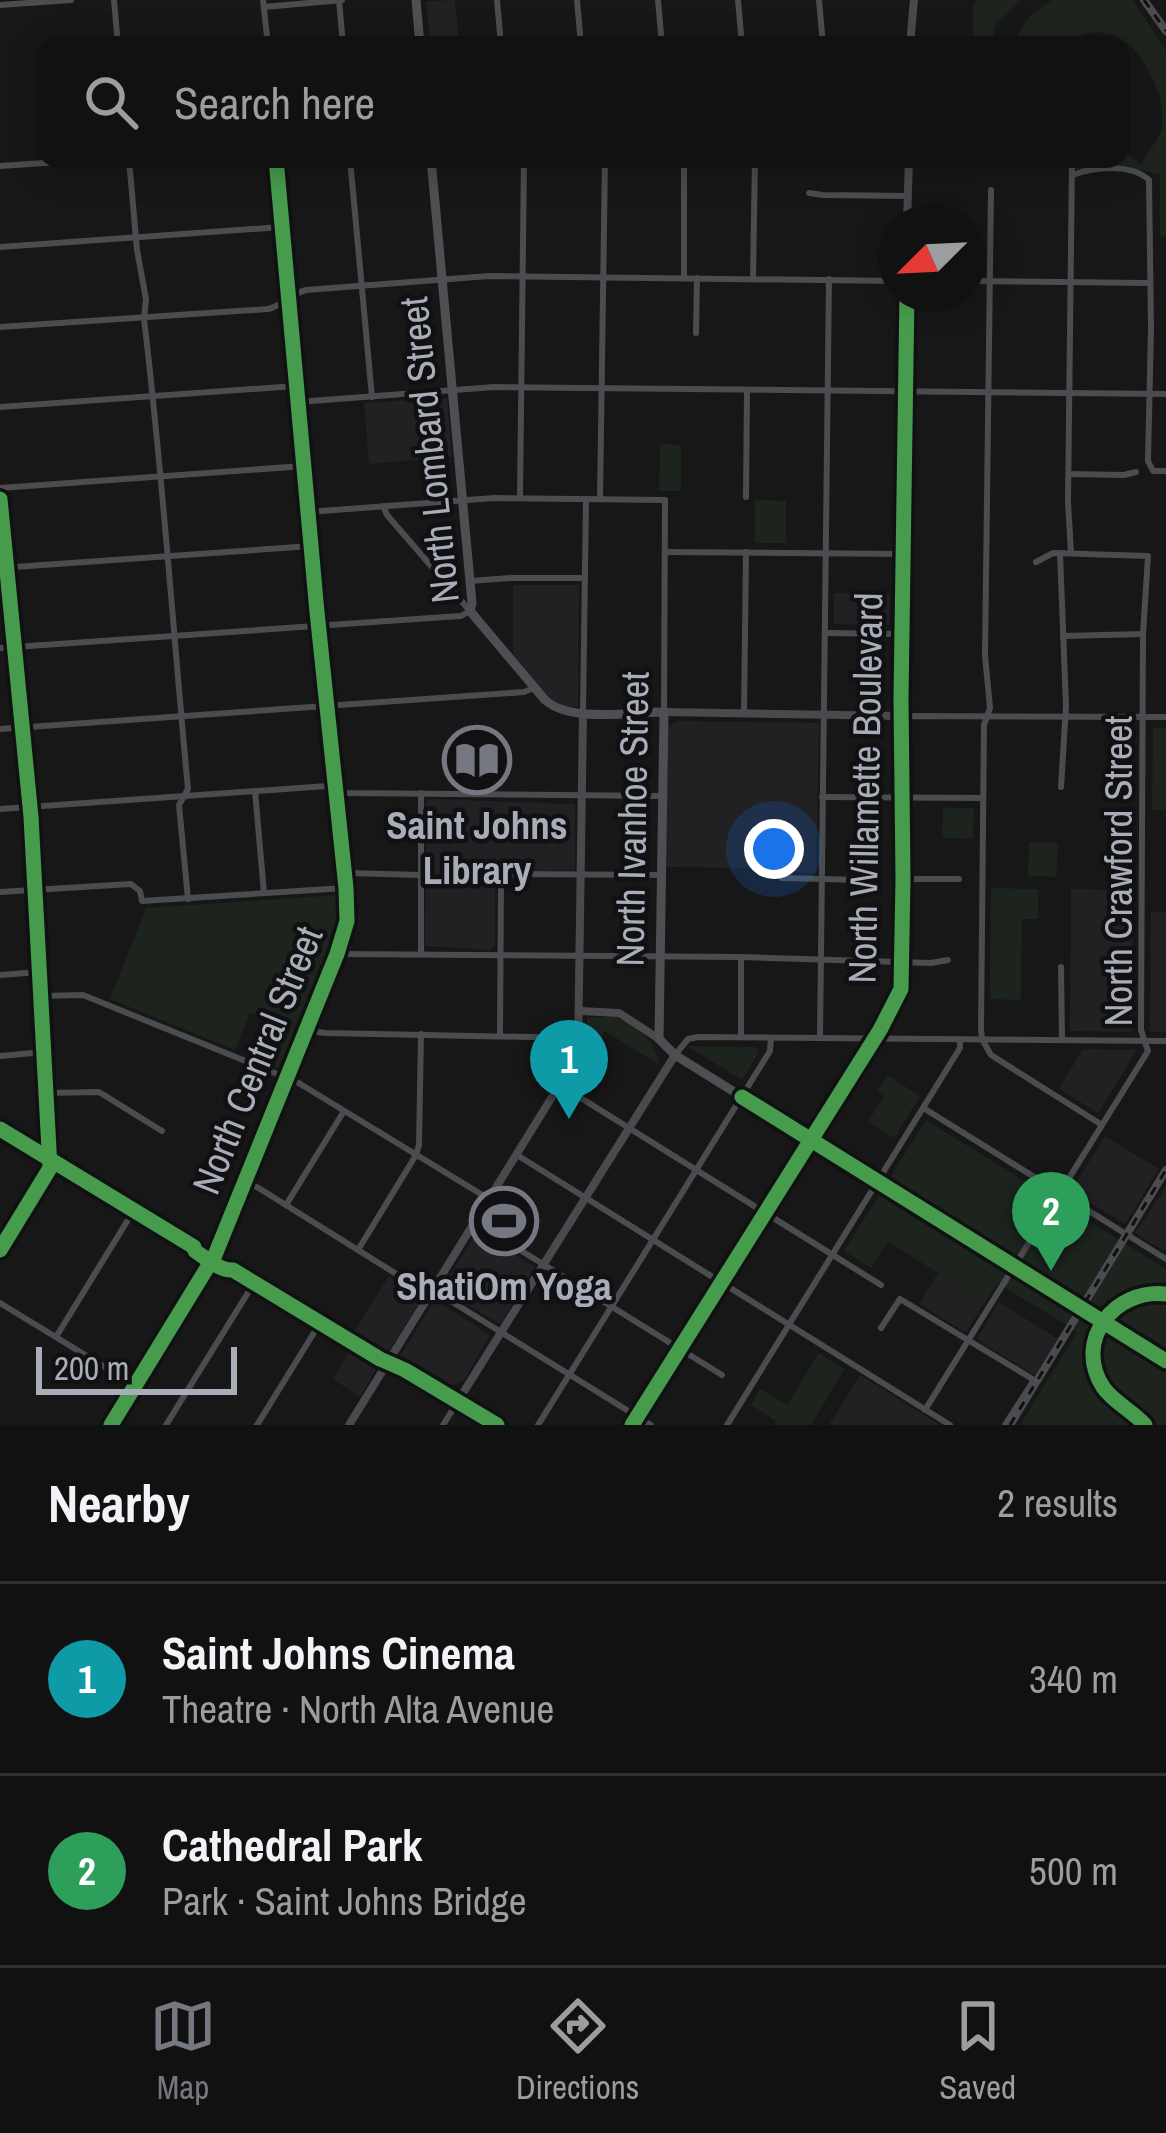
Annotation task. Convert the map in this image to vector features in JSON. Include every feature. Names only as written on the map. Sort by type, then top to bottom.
[{"type":"main road","points":[[416,0],[419,36]]},
{"type":"main road","points":[[911,36],[914,0]]},
{"type":"main road","name":"North Lombard Street","points":[[432,168],[470,611],[553,707],[583,712]]},
{"type":"main road","points":[[908,204],[909,168]]},
{"type":"main road","name":"North Willamette Boulevard","points":[[902,716],[907,312]]},
{"type":"main road","points":[[349,1425],[576,1059],[583,712],[902,716]]},
{"type":"main road","name":"North Ivanhoe Street","points":[[659,1040],[664,712]]},
{"type":"main road","points":[[580,1012],[619,1013],[675,1055],[1166,1360]]},
{"type":"main road","points":[[0,1129],[228,1271],[458,1401],[675,1055]]},
{"type":"street","points":[[0,5],[71,0]]},
{"type":"street","points":[[114,0],[117,36]]},
{"type":"street","points":[[267,36],[264,4],[340,0],[342,36]]},
{"type":"street","points":[[497,0],[500,36]]},
{"type":"street","points":[[577,0],[580,36]]},
{"type":"street","points":[[658,0],[661,36]]},
{"type":"street","points":[[738,0],[741,36]]},
{"type":"street","points":[[818,0],[822,36]]},
{"type":"street","points":[[0,166],[36,164]]},
{"type":"street","points":[[130,168],[146,298],[144,319],[188,789],[179,805],[188,899]]},
{"type":"street","points":[[0,407],[296,386],[277,168]]},
{"type":"street","points":[[351,168],[372,397],[494,387],[1166,394]]},
{"type":"street","points":[[520,498],[524,168]]},
{"type":"street","points":[[308,512],[520,498],[600,499],[604,168]]},
{"type":"street","points":[[684,168],[684,278]]},
{"type":"street","points":[[752,278],[754,168]]},
{"type":"street","points":[[1036,562],[1053,553],[1071,554],[1072,168]]},
{"type":"street","points":[[1073,176],[1082,171],[1132,170],[1149,180],[1148,463],[1153,471],[1166,471]]},
{"type":"street","points":[[991,190],[985,655],[990,708],[983,725],[982,1040],[991,1055],[1102,1125]]},
{"type":"street","points":[[808,193],[908,196]]},
{"type":"street","points":[[0,247],[281,226]]},
{"type":"street","points":[[0,327],[268,309],[307,290],[480,276],[878,280]]},
{"type":"street","points":[[696,333],[697,278]]},
{"type":"street","points":[[820,1038],[829,279]]},
{"type":"street","points":[[986,282],[1148,284]]},
{"type":"street","points":[[746,497],[747,390]]},
{"type":"street","name":"North Central Street","points":[[112,1425],[213,1258],[347,921],[298,402],[372,397]]},
{"type":"street","points":[[0,488],[304,466]]},
{"type":"street","points":[[1068,474],[1136,472]]},
{"type":"street","points":[[0,499],[3,568],[30,807],[50,1159],[49,1172],[0,1250]]},
{"type":"street","points":[[583,712],[586,499]]},
{"type":"street","name":"North Ivanhoe Street","points":[[600,499],[665,500],[664,712]]},
{"type":"street","points":[[0,648],[461,616],[470,611],[383,506]]},
{"type":"street","points":[[3,568],[311,546]]},
{"type":"street","points":[[666,552],[903,554]]},
{"type":"street","points":[[744,714],[746,552]]},
{"type":"street","points":[[1060,553],[1061,787]]},
{"type":"street","name":"North Crawford Street","points":[[925,1410],[1148,1052],[1141,1030],[1143,634],[1148,556],[1071,554]]},
{"type":"street","points":[[470,581],[585,578]]},
{"type":"street","points":[[825,633],[902,634]]},
{"type":"street","points":[[1062,636],[1143,634]]},
{"type":"street","points":[[0,729],[535,688]]},
{"type":"street","points":[[902,716],[1166,717]]},
{"type":"street","name":"North Willamette Boulevard","points":[[632,1425],[900,991],[902,716]]},
{"type":"street","points":[[0,809],[327,786],[343,793],[663,796]]},
{"type":"street","points":[[255,791],[264,893]]},
{"type":"street","points":[[421,954],[422,793]]},
{"type":"street","points":[[822,797],[983,798]]},
{"type":"street","points":[[345,873],[421,875]]},
{"type":"street","points":[[500,1034],[503,877],[662,875]]},
{"type":"street","points":[[782,878],[862,880]]},
{"type":"street","points":[[903,879],[959,879]]},
{"type":"street","points":[[0,892],[131,884],[140,891],[142,902],[346,888]]},
{"type":"street","points":[[337,954],[948,960]]},
{"type":"street","points":[[740,1037],[741,957]]},
{"type":"street","points":[[1061,968],[1061,1040]]},
{"type":"street","points":[[0,975],[40,972]]},
{"type":"street","points":[[41,996],[82,995],[297,1082],[489,1199]]},
{"type":"street","points":[[305,1030],[580,1038]]},
{"type":"street","points":[[358,1250],[416,1155],[421,1034]]},
{"type":"street","points":[[675,1055],[693,1037],[1166,1041]]},
{"type":"street","points":[[538,1425],[770,1051],[771,1038]]},
{"type":"street","points":[[727,1425],[959,1050],[960,1039]]},
{"type":"street","points":[[0,1056],[44,1052]]},
{"type":"street","points":[[560,1085],[880,1285]]},
{"type":"street","points":[[46,1094],[97,1092],[162,1131]]},
{"type":"street","points":[[923,1108],[1166,1259]]},
{"type":"street","points":[[285,1205],[344,1111]]},
{"type":"street","points":[[517,1155],[950,1425]]},
{"type":"street","points":[[244,1183],[422,1290],[441,1295],[651,1425]]},
{"type":"street","points":[[56,1337],[134,1210]]},
{"type":"street","points":[[476,1222],[722,1375]]},
{"type":"street","points":[[166,1425],[254,1283]]},
{"type":"street","points":[[881,1328],[900,1299],[1034,1380],[1006,1425]]},
{"type":"street","points":[[0,1304],[136,1386]]},
{"type":"street","points":[[257,1425],[320,1323]]},
{"type":"street","points":[[443,1425],[458,1401],[497,1425]]},
{"type":"shaded area","points":[[455,0],[458,36],[429,36],[426,1]]},
{"type":"shaded area","points":[[977,0],[1021,0],[995,26],[993,36],[973,36]]},
{"type":"shaded area","points":[[1052,0],[1133,0],[1166,50],[1166,237],[1160,236],[1160,174],[1074,169],[1130,168],[1130,156],[1142,165],[1159,136],[1161,104],[1152,77],[1130,46],[1130,36],[1098,32],[1017,36],[1027,19]]},
{"type":"shaded area","points":[[447,398],[452,457],[369,464],[364,403]]},
{"type":"shaded area","points":[[660,444],[681,445],[681,491],[659,491]]},
{"type":"shaded area","points":[[755,500],[786,501],[786,543],[755,543]]},
{"type":"shaded area","points":[[513,585],[579,585],[578,706],[550,699],[513,654]]},
{"type":"shaded area","points":[[834,593],[890,594],[889,625],[834,624]]},
{"type":"shaded area","points":[[676,721],[819,723],[816,873],[666,867],[668,727]]},
{"type":"shaded area","points":[[1153,728],[1166,728],[1166,810],[1152,810]]},
{"type":"shaded area","points":[[429,799],[575,804],[575,870],[500,871],[495,880],[495,946],[490,950],[425,946]]},
{"type":"shaded area","points":[[943,808],[974,808],[973,839],[942,838]]},
{"type":"shaded area","points":[[1029,842],[1058,843],[1056,877],[1028,876]]},
{"type":"shaded area","points":[[991,888],[1038,889],[1038,919],[1022,919],[1021,1000],[990,999]]},
{"type":"shaded area","points":[[1071,889],[1133,890],[1132,1032],[1070,1031]]},
{"type":"shaded area","points":[[338,895],[336,927],[280,1069],[261,1061],[276,1022],[250,1012],[235,1050],[110,999],[146,908]]},
{"type":"shaded area","points":[[1151,912],[1166,912],[1166,1032],[1150,1032]]},
{"type":"shaded area","points":[[614,1016],[649,1041],[659,1065],[605,1031],[592,1051],[586,1052],[587,1018]]},
{"type":"shaded area","points":[[687,1046],[756,1047],[759,1052],[742,1080]]},
{"type":"shaded area","points":[[1083,1049],[1137,1050],[1098,1113],[1059,1089]]},
{"type":"shaded area","points":[[887,1075],[920,1096],[894,1138],[868,1122],[884,1096],[877,1091]]},
{"type":"shaded area","points":[[926,1120],[1166,1269],[1166,1425],[1020,1425],[1077,1332],[998,1283],[985,1302],[888,1242],[871,1268],[844,1251]]},
{"type":"shaded area","points":[[1105,1136],[1159,1169],[1125,1224],[1071,1191]]},
{"type":"shaded area","points":[[1166,1187],[1166,1252],[1135,1233]]},
{"type":"shaded area","points":[[477,1232],[535,1267],[500,1324],[441,1289]]},
{"type":"shaded area","points":[[938,1273],[985,1302],[967,1331],[919,1304]]},
{"type":"shaded area","points":[[389,1276],[421,1299],[383,1354],[352,1335]]},
{"type":"shaded area","points":[[435,1300],[490,1335],[464,1380],[452,1385],[440,1383],[400,1356]]},
{"type":"shaded area","points":[[999,1302],[1058,1339],[1036,1376],[977,1339]]},
{"type":"shaded area","points":[[350,1351],[376,1369],[360,1397],[333,1379]]},
{"type":"shaded area","points":[[819,1353],[845,1369],[811,1425],[774,1425],[776,1421],[751,1405],[760,1389],[787,1405]]},
{"type":"shaded area","points":[[860,1375],[940,1425],[829,1425]]},
{"type":"railway","points":[[1144,0],[1166,31]]},
{"type":"railway","points":[[1010,1425],[1166,1170]]},
{"type":"cycle path","points":[[111,1425],[215,1255],[347,921],[277,168]]},
{"type":"cycle path","points":[[632,1425],[880,1030],[901,989],[907,312]]},
{"type":"cycle path","points":[[0,499],[31,817],[50,1168],[0,1250]]},
{"type":"cycle path","points":[[742,1097],[1166,1361]]},
{"type":"cycle path","points":[[0,1129],[194,1247],[213,1264],[233,1270],[497,1425]]},
{"type":"cycle path","points":[[1145,1425],[1103,1387],[1093,1352],[1096,1335],[1116,1308],[1147,1294],[1166,1294]]},
{"type":"place","name":"Saint Johns Library","points":[[477,760]]},
{"type":"place","name":"Saint Johns Cinema","points":[[569,1119]]},
{"type":"place","name":"ShatiOm Yoga","points":[[504,1221]]},
{"type":"place","name":"Cathedral Park","points":[[1051,1271]]}]
